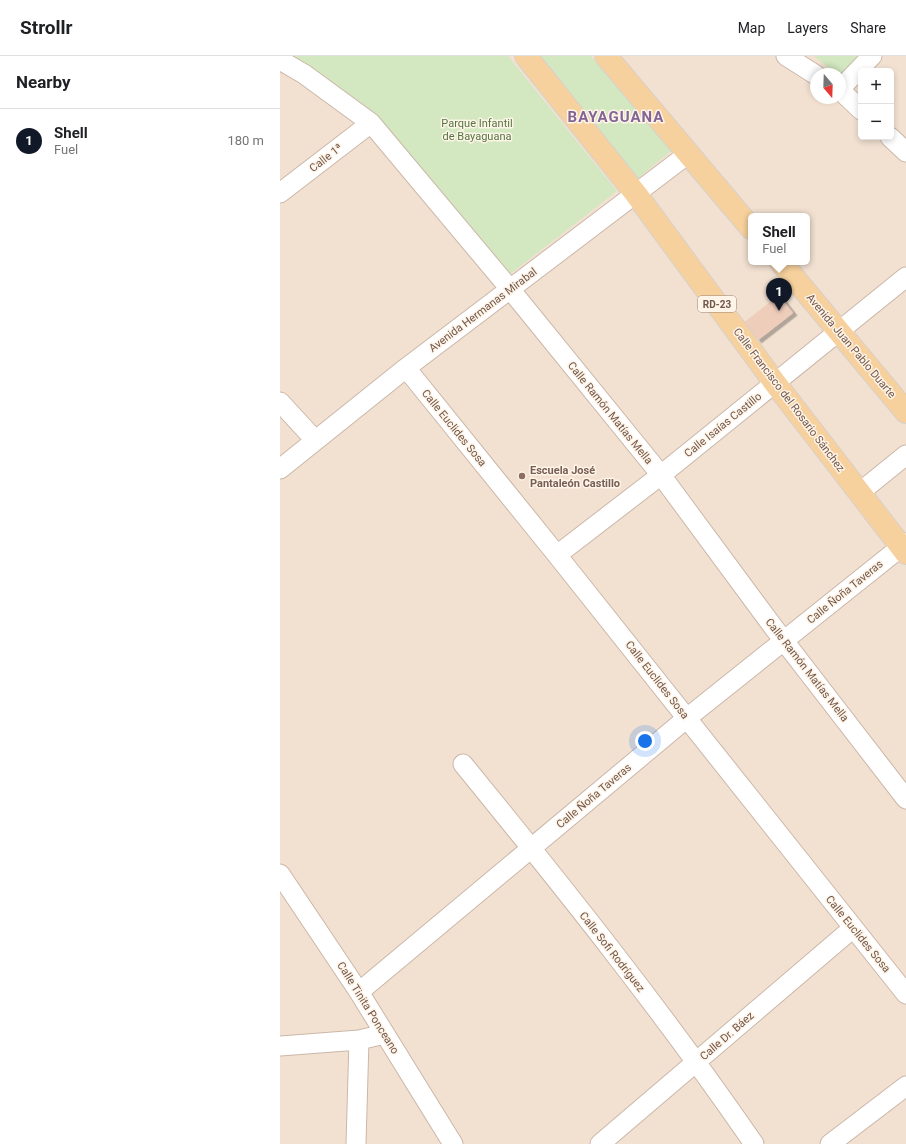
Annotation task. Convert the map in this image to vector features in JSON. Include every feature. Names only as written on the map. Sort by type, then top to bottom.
[{"type":"main road","name":"Calle Francisco del Rosario Sánchez","points":[[526,56],[636,194],[775,383],[859,493],[904,548]]},
{"type":"main road","points":[[606,56],[748,224]]},
{"type":"main road","name":"Avenida Juan Pablo Duarte","points":[[783,265],[906,412]]},
{"type":"street","points":[[786,56],[810,71]]},
{"type":"street","points":[[846,83],[872,56]]},
{"type":"street","name":"Calle Ramón Matías Mella","points":[[280,60],[304,74],[371,123],[510,289],[661,475],[784,642],[906,799]]},
{"type":"street","points":[[846,95],[858,107]]},
{"type":"street","name":"Calle 1ª","points":[[280,193],[371,123]]},
{"type":"street","points":[[893,140],[906,152]]},
{"type":"street","name":"Avenida Hermanas Mirabal","points":[[280,469],[406,368],[688,154]]},
{"type":"street","name":"Calle Isaías Castillo","points":[[557,555],[661,475],[840,332],[906,277]]},
{"type":"street","name":"Calle Euclides Sosa","points":[[406,368],[557,555],[906,994]]},
{"type":"street","points":[[280,402],[315,440]]},
{"type":"street","points":[[859,493],[906,455]]},
{"type":"street","name":"Calle Ñoña Taveras","points":[[359,992],[687,718],[904,548]]},
{"type":"street","name":"Calle Sofi Rodríguez","points":[[463,764],[532,848],[697,1061],[754,1144]]},
{"type":"street","name":"Calle Tinita Ponceano","points":[[280,874],[359,992],[453,1144]]},
{"type":"street","name":"Calle Dr. Báez","points":[[600,1144],[853,928]]},
{"type":"street","points":[[280,1046],[359,1040],[385,1034]]},
{"type":"street","points":[[356,1144],[359,1040]]},
{"type":"street","points":[[830,1144],[906,1086]]},
{"type":"shaded area","points":[[280,56],[906,56],[906,1144],[280,1144]]},
{"type":"green space","name":"Parque Infantil de Bayaguana","points":[[293,56],[508,56],[617,191],[509,275],[371,115]]},
{"type":"green space","points":[[535,56],[591,56],[671,151],[637,179]]},
{"type":"green space","points":[[814,56],[858,56],[846,71],[846,68],[829,68]]},
{"type":"building","points":[[779,295],[793,313],[757,341],[743,323]]},
{"type":"place","name":"Shell","points":[[779,311]]},
{"type":"place","name":"Escuela José Pantaleón Castillo","points":[[522,476]]},
{"type":"district","name":"BAYAGUANA","points":[[616,117]]}]
